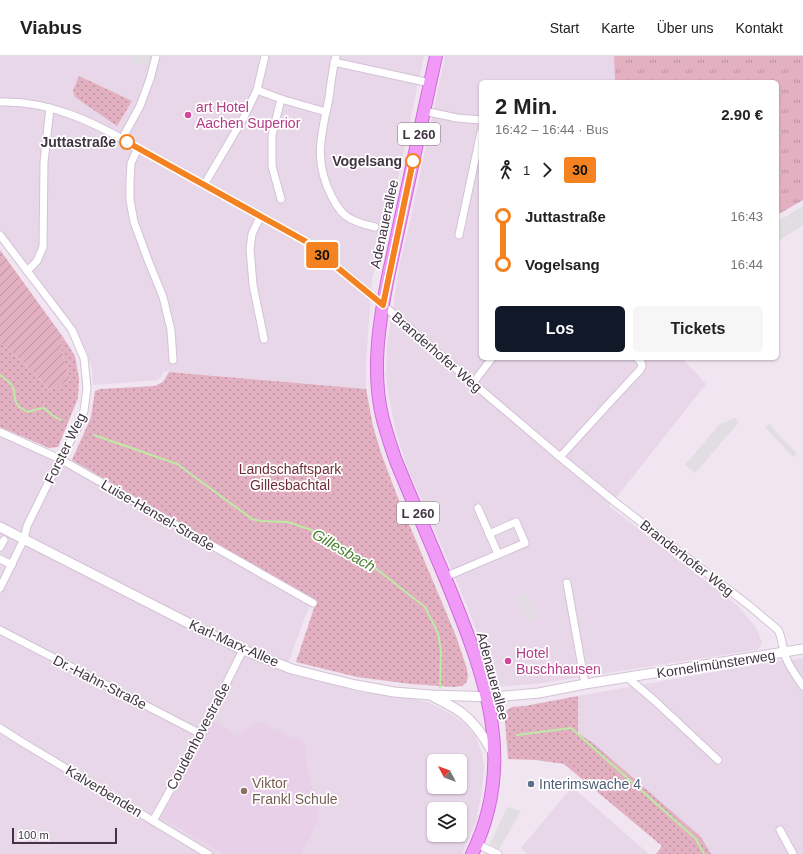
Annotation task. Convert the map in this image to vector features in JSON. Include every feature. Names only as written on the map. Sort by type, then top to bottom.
[{"type":"main road","name":"Adenauerallee","points":[[436,56],[383,305],[378,338],[378,385],[383,419],[389,442],[445,577],[475,656],[487,696],[492,722],[494,778],[491,801],[485,823],[474,849]]},
{"type":"street","points":[[122,138],[140,106],[150,79],[156,56]]},
{"type":"street","points":[[204,185],[244,117],[256,90],[265,56]]},
{"type":"street","points":[[375,227],[348,218],[336,205],[326,186],[322,171],[320,156],[321,141],[335,59],[430,83]]},
{"type":"street","points":[[256,90],[326,112]]},
{"type":"street","points":[[281,99],[272,134],[272,166],[281,199]]},
{"type":"street","name":"Branderhofer Weg","points":[[0,102],[27,103],[50,108],[81,118],[122,138],[305,241],[383,305],[560,457],[615,502],[751,607],[778,630],[787,660],[803,686]]},
{"type":"street","points":[[28,271],[37,261],[43,247],[44,162],[50,108]]},
{"type":"street","points":[[424,111],[457,118],[479,120]]},
{"type":"street","points":[[459,235],[479,141]]},
{"type":"street","points":[[138,148],[131,163],[130,200],[134,222],[163,297],[171,330],[173,360]]},
{"type":"street","points":[[260,217],[252,234],[250,249],[253,285],[264,339]]},
{"type":"street","name":"Forster Weg","points":[[0,235],[72,330],[84,358],[87,388],[84,411],[78,429],[60,459],[27,526],[24,540],[0,588]]},
{"type":"street","points":[[473,383],[490,360]]},
{"type":"street","points":[[560,457],[640,370],[642,366],[638,360]]},
{"type":"street","name":"Luise-Hensel-Straße","points":[[0,432],[60,459],[313,603]]},
{"type":"street","points":[[478,508],[498,554]]},
{"type":"street","points":[[445,577],[525,542],[516,522],[489,534]]},
{"type":"street","name":"Karl-Marx-Allee","points":[[0,527],[243,650],[292,668],[323,678],[373,689],[407,694],[431,696],[487,696]]},
{"type":"street","points":[[0,547],[4,540]]},
{"type":"street","points":[[0,559],[12,565]]},
{"type":"street","points":[[567,583],[585,684]]},
{"type":"street","name":"Dr.-Hahn-Straße","points":[[0,630],[201,734]]},
{"type":"street","name":"Coudenhovestraße","points":[[153,821],[201,734],[243,650]]},
{"type":"street","name":"Kornelimünsterweg","points":[[487,696],[539,693],[585,684],[803,650]]},
{"type":"street","name":"Kornelimünsterweg","points":[[628,678],[718,760]]},
{"type":"street","points":[[431,696],[454,708],[469,719],[486,741],[494,756]]},
{"type":"street","name":"Kalverbenden","points":[[0,728],[208,854]]},
{"type":"street","points":[[780,830],[793,854]]},
{"type":"street","points":[[474,849],[498,854]]},
{"type":"shaded area","points":[[0,56],[424,56],[387,229],[383,237],[372,279],[366,363],[366,389],[163,371],[161,377],[157,380],[93,385],[92,368],[86,350],[74,330],[0,230]]},
{"type":"shaded area","points":[[132,56],[149,56],[148,65],[131,64]]},
{"type":"shaded area","points":[[445,56],[614,56],[615,80],[479,80],[479,360],[684,360],[706,384],[609,506],[738,606],[756,628],[762,642],[760,648],[543,683],[495,686],[480,640],[463,596],[408,469],[396,433],[388,392],[386,375],[387,345],[400,262],[410,222]]},
{"type":"shaded area","points":[[803,206],[803,225],[779,241],[779,221]]},
{"type":"shaded area","points":[[735,418],[739,422],[695,473],[685,465],[720,424]]},
{"type":"shaded area","points":[[769,424],[797,454],[793,457],[765,427]]},
{"type":"shaded area","points":[[0,437],[51,458],[310,604],[285,671],[359,692],[406,697],[430,703],[451,714],[466,725],[475,735],[482,753],[484,769],[476,822],[462,854],[0,854]]},
{"type":"shaded area","points":[[526,594],[536,618],[528,621],[519,598]]},
{"type":"shaded area","points":[[803,658],[803,854],[711,854],[701,837],[578,733],[578,696],[777,661]]},
{"type":"shaded area","name":"Viktor Frankl Schule","points":[[212,720],[238,735],[258,721],[305,743],[307,765],[319,819],[301,854],[224,854],[161,818]]},
{"type":"shaded area","points":[[572,787],[649,854],[528,854],[521,848]]},
{"type":"shaded area","points":[[507,807],[521,811],[499,849],[490,844]]},
{"type":"green space","points":[[614,56],[803,56],[803,200],[779,214],[779,80],[615,80]]},
{"type":"green space","points":[[79,76],[132,101],[117,126],[75,97],[73,91]]},
{"type":"green space","points":[[0,250],[63,337],[61,348],[70,380],[50,390],[20,359],[0,343]]},
{"type":"green space","points":[[63,337],[75,356],[79,379],[78,398],[58,447],[49,448],[0,427],[0,343],[20,359],[50,390],[70,380],[61,348]]},
{"type":"green space","name":"Landschaftspark Gillesbachtal","points":[[169,372],[366,389],[373,426],[381,453],[396,493],[456,636],[467,669],[468,677],[466,683],[462,686],[454,687],[411,684],[357,677],[296,662],[316,602],[72,460],[91,417],[95,391],[100,389],[155,386],[163,382]]},
{"type":"green space","points":[[578,696],[578,733],[593,743],[701,837],[711,854],[656,854],[662,846],[564,764],[536,760],[508,759],[505,721],[507,710],[512,707]]},
{"type":"waterway","name":"Gillesbach","points":[[0,375],[10,383],[14,390],[15,400],[19,407],[28,412],[44,408],[61,420]]},
{"type":"waterway","name":"Gillesbach","points":[[94,435],[177,464],[252,519],[260,521],[288,522],[317,532],[370,564],[425,607],[438,633],[441,651],[440,688]]},
{"type":"waterway","name":"Gillesbach","points":[[517,735],[571,728],[696,839],[704,854]]},
{"type":"bus line","name":"30","points":[[127,142],[305,241],[383,305],[413,161]]},
{"type":"place","name":"art Hotel Aachen Superior","points":[[188,115]]},
{"type":"place","name":"Juttastraße","points":[[127,142]]},
{"type":"place","name":"Vogelsang","points":[[413,161]]},
{"type":"place","name":"Hotel Buschhausen","points":[[508,661]]},
{"type":"place","name":"Interimswache 4","points":[[531,784]]},
{"type":"place","name":"Viktor Frankl Schule","points":[[244,791]]}]
